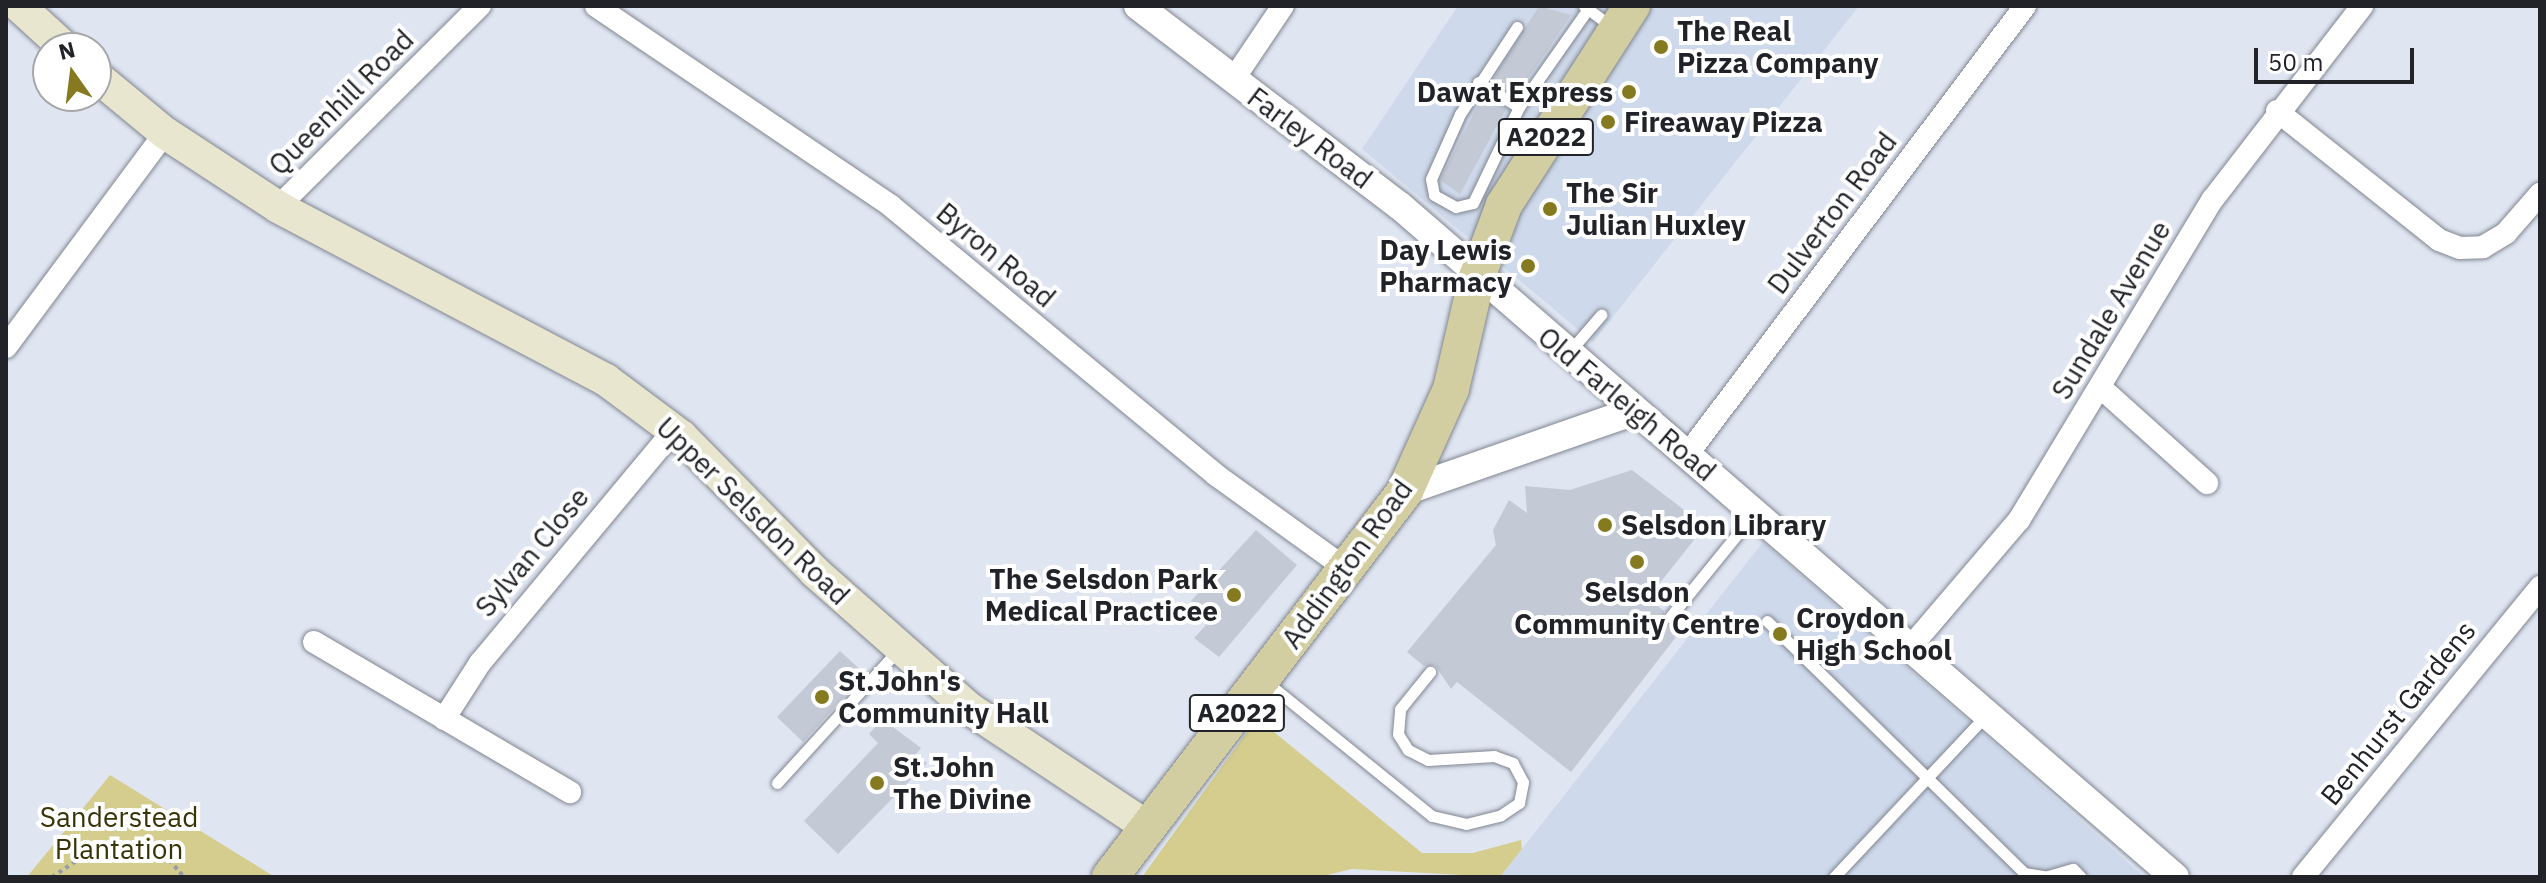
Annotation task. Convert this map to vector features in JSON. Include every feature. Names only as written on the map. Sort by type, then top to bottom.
[{"type":"main road","points":[[19,6],[47,32]]},
{"type":"main road","name":"Addington Road","points":[[1110,877],[1146,826],[1264,680],[1405,491],[1451,389],[1477,277],[1483,217],[1605,13]]},
{"type":"main road","name":"Upper Selsdon Road","points":[[112,89],[165,133],[278,207],[606,380],[674,430],[901,648],[970,709],[1146,826]]},
{"type":"street","name":"Queenhill Road","points":[[278,207],[480,6]]},
{"type":"street","name":"Byron Road","points":[[596,6],[891,206],[1216,475],[1345,568]]},
{"type":"street","name":"Farley Road","points":[[1138,6],[1400,206],[1477,277]]},
{"type":"street","points":[[1233,80],[1283,6]]},
{"type":"street","name":"Dulverton Road","points":[[1687,455],[2025,6]]},
{"type":"street","name":"Sundale Avenue","points":[[1913,644],[2019,520],[2213,199],[2277,111],[2362,6]]},
{"type":"street","points":[[2277,111],[2439,240],[2460,248],[2483,247],[2506,233],[2540,194]]},
{"type":"street","points":[[6,347],[165,133]]},
{"type":"street","name":"Old Farleigh Road","points":[[1477,277],[1632,412],[1913,644],[2175,877]]},
{"type":"street","points":[[2100,387],[2207,483]]},
{"type":"street","points":[[1405,491],[1632,412]]},
{"type":"street","name":"Sylvan Close","points":[[444,719],[480,663],[674,430]]},
{"type":"street","name":"Benhurst Gardens","points":[[2303,877],[2540,587]]},
{"type":"street","points":[[314,642],[570,792]]},
{"type":"lane","points":[[1517,27],[1478,82],[1430,183],[1450,205],[1483,217],[1519,107],[1605,13]]},
{"type":"lane","points":[[1478,82],[1519,107]]},
{"type":"lane","points":[[1567,354],[1601,315]]},
{"type":"lane","points":[[1670,617],[1755,512]]},
{"type":"lane","points":[[1767,621],[2025,875],[2048,877],[2073,869],[2081,877]]},
{"type":"lane","points":[[777,783],[901,648]]},
{"type":"lane","points":[[1264,680],[1432,816],[1466,824],[1501,815],[1519,803],[1523,782],[1513,763],[1494,756],[1428,760],[1408,750],[1398,734],[1400,709],[1430,672]]},
{"type":"lane","points":[[1834,877],[1925,775],[1988,712]]},
{"type":"path","points":[[52,877],[87,854],[120,846],[164,854],[184,877]]},
{"type":"shaded area","points":[[1458,6],[1859,6],[1593,342],[1362,149]]},
{"type":"shaded area","name":"Croydon High School","points":[[1763,542],[1975,726],[2144,877],[1500,877]]},
{"type":"green space","points":[[1257,718],[1422,853],[1473,853],[1521,840],[1522,849],[1500,877],[1351,869],[1320,877],[1142,877]]},
{"type":"green space","name":"Sanderstead Plantation","points":[[110,775],[275,877],[27,877]]},
{"type":"building","points":[[1539,6],[1571,15],[1517,95],[1492,81]]},
{"type":"building","points":[[1483,95],[1506,109],[1460,194],[1440,180]]},
{"type":"building","points":[[1632,470],[1705,526],[1648,598],[1664,611],[1664,623],[1683,628],[1571,772],[1457,682],[1451,689],[1435,665],[1424,666],[1407,652],[1496,545],[1493,530],[1509,500],[1527,513],[1525,486],[1570,490]]},
{"type":"building","name":"The Selsdon Park Medical Practicee","points":[[1256,530],[1297,565],[1219,657],[1194,638],[1206,625],[1191,601]]},
{"type":"building","name":"St.John's Community Hall","points":[[840,651],[865,674],[803,742],[777,717]]},
{"type":"building","name":"St.John The Divine","points":[[882,719],[921,748],[916,754],[927,763],[838,854],[804,821],[878,743],[869,734]]},
{"type":"place","name":"The Real Pizza Company","points":[[1661,47]]},
{"type":"place","name":"Dawat Express","points":[[1629,92]]},
{"type":"place","name":"Fireaway Pizza","points":[[1608,122]]},
{"type":"place","name":"The Sir Julian Huxley","points":[[1550,209]]},
{"type":"place","name":"Day Lewis Pharmacy","points":[[1528,266]]},
{"type":"place","name":"Selsdon Library","points":[[1605,525]]},
{"type":"place","name":"Selsdon Community Centre","points":[[1637,562]]},
{"type":"place","name":"The Selsdon Park Medical Practicee","points":[[1234,595]]},
{"type":"place","name":"Croydon High School","points":[[1780,634]]},
{"type":"place","name":"St.John's Community Hall","points":[[822,697]]},
{"type":"place","name":"St.John The Divine","points":[[877,783]]}]
